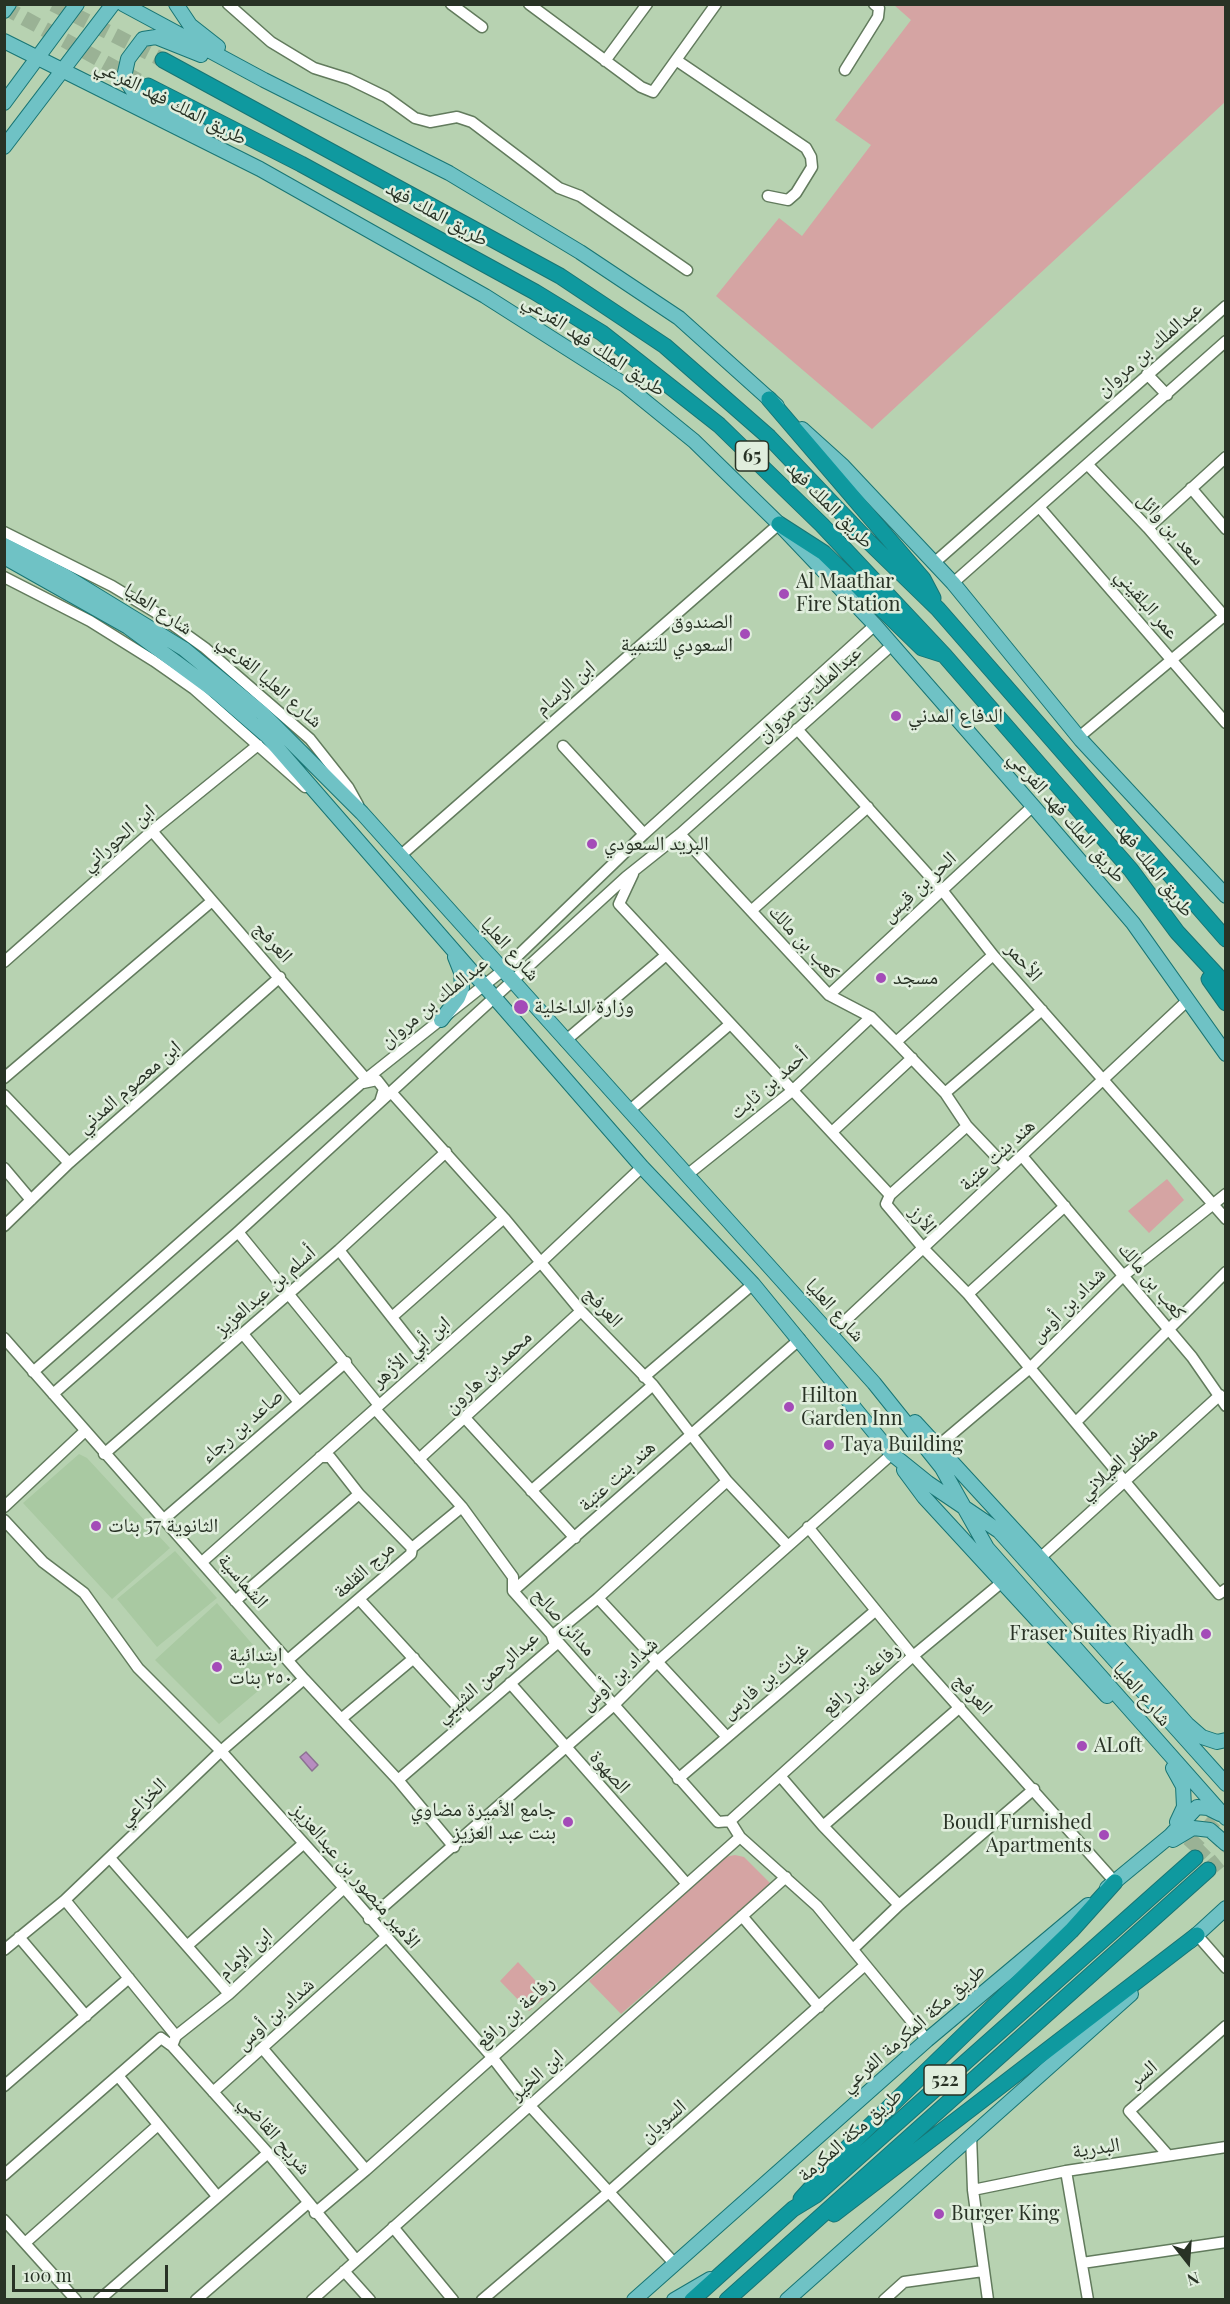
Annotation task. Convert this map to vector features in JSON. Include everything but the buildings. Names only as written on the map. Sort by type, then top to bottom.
[{"type":"highway","name":"طريق الملك فهد","points":[[163,60],[560,276],[665,346],[769,437],[869,542],[938,609],[1208,920],[1226,937]]},
{"type":"highway","name":"طريق الملك فهد","points":[[148,86],[311,169],[535,292],[602,333],[719,425],[822,525],[945,656],[1131,870],[1177,932],[1226,985]]},
{"type":"highway","points":[[769,399],[923,579],[938,609]]},
{"type":"highway","points":[[780,524],[824,553],[922,648],[945,656]]},
{"type":"highway","points":[[1177,932],[1226,1003]]},
{"type":"highway","name":"طريق مكة المكرمة","points":[[692,2300],[793,2209],[816,2194],[1101,1942],[1192,1854]]},
{"type":"highway","name":"طريق مكة المكرمة","points":[[727,2300],[880,2160],[1212,1874]]},
{"type":"highway","points":[[793,2209],[826,2170],[1071,1931],[1115,1882]]},
{"type":"highway","points":[[735,2300],[771,2261],[1197,1935]]},
{"type":"main road","points":[[4,11],[9,4]]},
{"type":"main road","points":[[4,104],[77,4]]},
{"type":"main road","points":[[4,147],[113,4]]},
{"type":"main road","points":[[123,4],[264,80],[448,173],[580,252],[679,318],[843,466],[953,583],[1078,737],[1226,896]]},
{"type":"main road","points":[[176,4],[190,26],[264,80]]},
{"type":"main road","points":[[260,169],[158,103],[134,91],[126,84],[124,70],[138,43],[156,37],[264,80]]},
{"type":"main road","name":"طريق الملك فهد الفرعي","points":[[4,41],[260,169],[485,296],[625,385],[694,441],[780,524],[875,625],[1033,806],[1133,923],[1226,1054]]},
{"type":"main road","name":"شارع العليا","points":[[4,545],[66,576],[184,649],[262,713],[362,813],[874,1383],[942,1468],[987,1548],[1225,1818]]},
{"type":"main road","name":"شارع العليا","points":[[4,557],[128,627],[183,666],[267,736],[642,1167],[753,1284],[892,1454],[965,1509],[999,1531],[1226,1784]]},
{"type":"main road","points":[[441,1020],[458,998],[462,988],[461,972],[451,946]]},
{"type":"main road","points":[[874,1383],[939,1445],[1187,1724],[1202,1737],[1216,1742],[1226,1740]]},
{"type":"main road","points":[[892,1454],[924,1497],[1179,1776],[1183,1786],[1184,1807],[1170,1836]]},
{"type":"main road","name":"طريق مكة المكرمة الفرعي","points":[[634,2300],[927,2040],[1170,1836],[1197,1807],[1208,1808],[1225,1818]]},
{"type":"main road","points":[[1115,1882],[1193,1828],[1210,1830],[1226,1844]]},
{"type":"main road","points":[[1197,1935],[1226,1899]]},
{"type":"main road","points":[[787,2300],[1226,1908]]},
{"type":"main road","points":[[1197,1935],[1226,1917]]},
{"type":"main road","points":[[674,2300],[722,2272]]},
{"type":"street","points":[[228,4],[271,42],[314,68],[349,79],[386,97],[415,118],[430,122],[457,117],[472,122],[559,188],[580,196],[687,270]]},
{"type":"street","points":[[529,4],[641,87],[653,92],[716,4]]},
{"type":"street","points":[[605,61],[647,4]]},
{"type":"street","points":[[845,70],[878,17],[879,8],[874,4]]},
{"type":"street","points":[[459,7],[482,27]]},
{"type":"street","points":[[676,60],[806,148],[811,157],[812,167],[796,193],[788,200],[768,196]]},
{"type":"street","name":"عبدالملك بن مروان","points":[[934,563],[1226,306]]},
{"type":"street","points":[[953,583],[1226,341]]},
{"type":"street","points":[[1147,374],[1167,395]]},
{"type":"street","points":[[1148,528],[1226,457]]},
{"type":"street","name":"سعد بن وائل","points":[[1088,465],[1148,528],[1225,617]]},
{"type":"street","points":[[1191,488],[1226,529]]},
{"type":"street","name":"عمر البلقيني","points":[[1040,508],[1226,723]]},
{"type":"street","name":"ابن الرسام","points":[[400,856],[780,524]]},
{"type":"street","name":"شارع العليا الفرعي","points":[[4,532],[112,586],[155,612],[205,648],[310,739],[348,787],[362,813]]},
{"type":"street","points":[[4,577],[90,621],[194,689],[279,765],[326,802]]},
{"type":"street","points":[[1078,737],[1225,617]]},
{"type":"street","name":"عبدالملك بن مروان","points":[[33,1371],[363,1081],[502,970],[644,834],[875,625]]},
{"type":"street","name":"عبدالملك بن مروان","points":[[53,1394],[238,1232],[630,875],[680,834],[892,645]]},
{"type":"street","name":"الأحمر","points":[[797,729],[942,890],[993,955],[1226,1219]]},
{"type":"street","name":"ابن الحوراني","points":[[4,962],[152,831],[258,745]]},
{"type":"street","points":[[563,746],[644,834]]},
{"type":"street","name":"الحر بن قيس","points":[[829,994],[1033,806]]},
{"type":"street","points":[[751,911],[868,807]]},
{"type":"street","name":"العرفج","points":[[152,831],[280,977],[363,1081]]},
{"type":"street","name":"كعب بن مالك","points":[[680,834],[829,994],[872,1017],[945,1094],[967,1126],[1007,1168]]},
{"type":"street","points":[[619,858],[616,875],[630,875]]},
{"type":"street","name":"الأرز","points":[[630,875],[619,903],[664,956],[890,1195],[886,1204],[924,1250],[968,1294],[1124,1481],[1222,1592]]},
{"type":"street","points":[[4,1078],[212,901]]},
{"type":"street","points":[[896,1042],[993,955]]},
{"type":"street","points":[[565,1041],[664,956]]},
{"type":"street","name":"ابن معصوم المدني","points":[[4,1226],[69,1163],[280,977]]},
{"type":"street","name":"هند بنت عتبة","points":[[830,1335],[924,1250],[1007,1168],[1188,1000]]},
{"type":"street","points":[[945,1094],[1042,1010]]},
{"type":"street","name":"أحمد بن ثابت","points":[[687,1175],[792,1091],[872,1017]]},
{"type":"street","points":[[630,1110],[729,1025]]},
{"type":"street","points":[[832,1132],[912,1058]]},
{"type":"street","points":[[363,1081],[377,1080],[384,1089],[380,1102]]},
{"type":"street","name":"العرفج","points":[[391,1092],[504,1218],[581,1311],[653,1385],[727,1481],[788,1546]]},
{"type":"street","points":[[4,1095],[69,1163]]},
{"type":"street","points":[[890,1195],[967,1126]]},
{"type":"street","name":"أسلم بن عبدالعزيز","points":[[104,1454],[339,1250],[446,1152]]},
{"type":"street","name":"كعب بن مالك","points":[[1022,1156],[1167,1328],[1220,1395],[1226,1406]]},
{"type":"street","name":"ابن أبي الأزهر","points":[[202,1562],[540,1263],[642,1167]]},
{"type":"street","points":[[4,1168],[31,1200]]},
{"type":"street","name":"شداد بن أوس","points":[[939,1445],[1030,1368],[1124,1276],[1226,1194]]},
{"type":"street","points":[[968,1294],[1065,1206]]},
{"type":"street","points":[[392,1317],[504,1218]]},
{"type":"street","name":"مدائن صالح","points":[[238,1232],[346,1362],[376,1407],[462,1507],[513,1577],[513,1592],[678,1779],[817,1906],[927,2040]]},
{"type":"street","points":[[339,1250],[427,1362]]},
{"type":"street","points":[[1076,1422],[1167,1328],[1226,1272]]},
{"type":"street","points":[[644,1377],[753,1284]]},
{"type":"street","name":"محمد بن هارون","points":[[419,1459],[581,1311]]},
{"type":"street","points":[[243,1334],[298,1401]]},
{"type":"street","name":"الشماسية","points":[[4,1338],[84,1432],[289,1659],[304,1679],[398,1780],[454,1847]]},
{"type":"street","name":"هند بنت عتبة","points":[[513,1592],[800,1339]]},
{"type":"street","name":"صاعد بن رجاء","points":[[164,1519],[298,1401],[346,1362]]},
{"type":"street","points":[[531,1491],[653,1385]]},
{"type":"street","name":"مظفر العيلاني","points":[[1041,1558],[1220,1395]]},
{"type":"street","points":[[465,1418],[575,1538]]},
{"type":"street","points":[[4,1508],[84,1432]]},
{"type":"street","name":"شداد بن أوس","points":[[369,1919],[614,1705],[656,1663],[892,1454]]},
{"type":"street","points":[[320,1457],[330,1457],[359,1494],[412,1548]]},
{"type":"street","name":"عبدالرحمن الشيبي","points":[[398,1780],[555,1645],[552,1636],[598,1598],[727,1481]]},
{"type":"street","points":[[235,1601],[359,1494]]},
{"type":"street","name":"مرج القلعة","points":[[289,1659],[411,1554],[412,1548],[462,1507]]},
{"type":"street","name":"الأمير منصور بن عبدالعزيز","points":[[4,1520],[43,1562],[84,1593],[138,1668],[221,1751],[492,2057],[530,2106],[610,2191],[674,2264]]},
{"type":"street","name":"العرفج","points":[[808,1527],[913,1656],[1115,1882]]},
{"type":"street","name":"رفاعة بن رافع","points":[[724,1821],[782,1777],[913,1656],[1001,1583]]},
{"type":"street","points":[[598,1598],[727,1737]]},
{"type":"street","points":[[359,1599],[468,1718]]},
{"type":"street","name":"غياث بن فارس","points":[[678,1779],[875,1611]]},
{"type":"street","points":[[341,1719],[414,1658]]},
{"type":"street","name":"الخزاعي","points":[[4,1950],[65,1900],[221,1751],[304,1679]]},
{"type":"street","name":"الصهوة","points":[[510,1683],[686,1883]]},
{"type":"street","points":[[823,1826],[960,1707]]},
{"type":"street","points":[[782,1777],[823,1826],[899,1905]]},
{"type":"street","points":[[853,1949],[899,1905],[1034,1789]]},
{"type":"street","name":"رفاعة بن رافع","points":[[315,2213],[740,1837]]},
{"type":"street","points":[[188,1945],[303,1844]]},
{"type":"street","points":[[110,1858],[230,1994]]},
{"type":"street","name":"ابن الخير","points":[[312,2300],[786,1877]]},
{"type":"street","name":"ابن الإمام","points":[[174,2041],[230,1994],[344,1888]]},
{"type":"street","name":"شريح القاضي","points":[[65,1900],[129,1978],[213,2092],[268,2153],[315,2213],[356,2260]]},
{"type":"street","points":[[742,1916],[819,2007]]},
{"type":"street","points":[[1197,1935],[1226,1968]]},
{"type":"street","points":[[19,1937],[86,2016]]},
{"type":"street","name":"شداد بن أوس","points":[[213,2092],[386,1938]]},
{"type":"street","name":"السوبان","points":[[483,2300],[864,1966]]},
{"type":"street","points":[[4,2086],[129,1978]]},
{"type":"street","name":"السر","points":[[1167,2154],[1128,2110],[1226,2026]]},
{"type":"street","name":"شريح القاضي","points":[[119,2077],[161,2038],[174,2041]]},
{"type":"street","points":[[263,2049],[366,2170]]},
{"type":"street","points":[[4,2175],[119,2077],[157,2126],[217,2196]]},
{"type":"street","points":[[25,2242],[157,2126]]},
{"type":"street","points":[[971,2135],[973,2190],[982,2271],[988,2300]]},
{"type":"street","name":"البدرية","points":[[973,2190],[1066,2170],[1226,2147]]},
{"type":"street","points":[[99,2300],[268,2153]]},
{"type":"street","points":[[1066,2170],[1088,2300]]},
{"type":"street","points":[[196,2300],[308,2203]]},
{"type":"street","points":[[4,2220],[76,2300]]},
{"type":"street","points":[[393,2227],[453,2300]]},
{"type":"street","points":[[1082,2263],[1226,2242]]},
{"type":"street","points":[[344,2271],[370,2300]]},
{"type":"street","points":[[884,2300],[904,2282],[982,2271]]},
{"type":"street","points":[[899,2300],[904,2282]]},
{"type":"shaded area","points":[[894,5],[1225,5],[1225,102],[872,429],[716,296],[779,218],[802,236],[871,145],[835,120],[911,20]]},
{"type":"shaded area","points":[[1167,1179],[1184,1200],[1149,1233],[1128,1211]]},
{"type":"shaded area","name":"الثانوية 57 بنات","points":[[79,1454],[87,1458],[170,1548],[112,1599],[23,1503]]},
{"type":"shaded area","points":[[175,1551],[217,1598],[157,1647],[117,1599]]},
{"type":"shaded area","name":"ابتدائية ٢٥٠ بنات","points":[[217,1603],[278,1674],[219,1724],[155,1660]]},
{"type":"shaded area","points":[[306,1752],[318,1765],[312,1771],[300,1757]]},
{"type":"shaded area","points":[[735,1855],[744,1857],[771,1884],[621,2014],[589,1981],[725,1857]]},
{"type":"shaded area","points":[[518,1962],[548,1994],[529,2011],[500,1981]]},
{"type":"tunnel","points":[[53,4],[163,60]]},
{"type":"tunnel","points":[[4,7],[148,86]]},
{"type":"tunnel","points":[[1189,1849],[1226,1808]]},
{"type":"tunnel","points":[[1195,1858],[1226,1827]]},
{"type":"tunnel","points":[[1208,1870],[1226,1855]]},
{"type":"place","name":"Al Maathar Fire Station","points":[[784,594]]},
{"type":"place","name":"الصندوق السعودي للتنمية","points":[[745,634]]},
{"type":"place","name":"الدفاع المدني","points":[[896,716]]},
{"type":"place","name":"البريد السعودي","points":[[592,844]]},
{"type":"place","name":"مسجد","points":[[881,978]]},
{"type":"place","name":"وزارة الداخلية","points":[[521,1007]]},
{"type":"place","name":"Hilton Garden Inn","points":[[789,1407]]},
{"type":"place","name":"Taya Building","points":[[829,1445]]},
{"type":"place","name":"الثانوية 57 بنات","points":[[96,1526]]},
{"type":"place","name":"Fraser Suites Riyadh","points":[[1206,1634]]},
{"type":"place","name":"ابتدائية ٢٥٠ بنات","points":[[217,1667]]},
{"type":"place","name":"ALoft","points":[[1082,1746]]},
{"type":"place","name":"جامع الأميرة مضاوي بنت عبد العزيز","points":[[568,1822]]},
{"type":"place","name":"Boudl Furnished Apartments","points":[[1104,1835]]},
{"type":"place","name":"Burger King","points":[[939,2214]]}]
